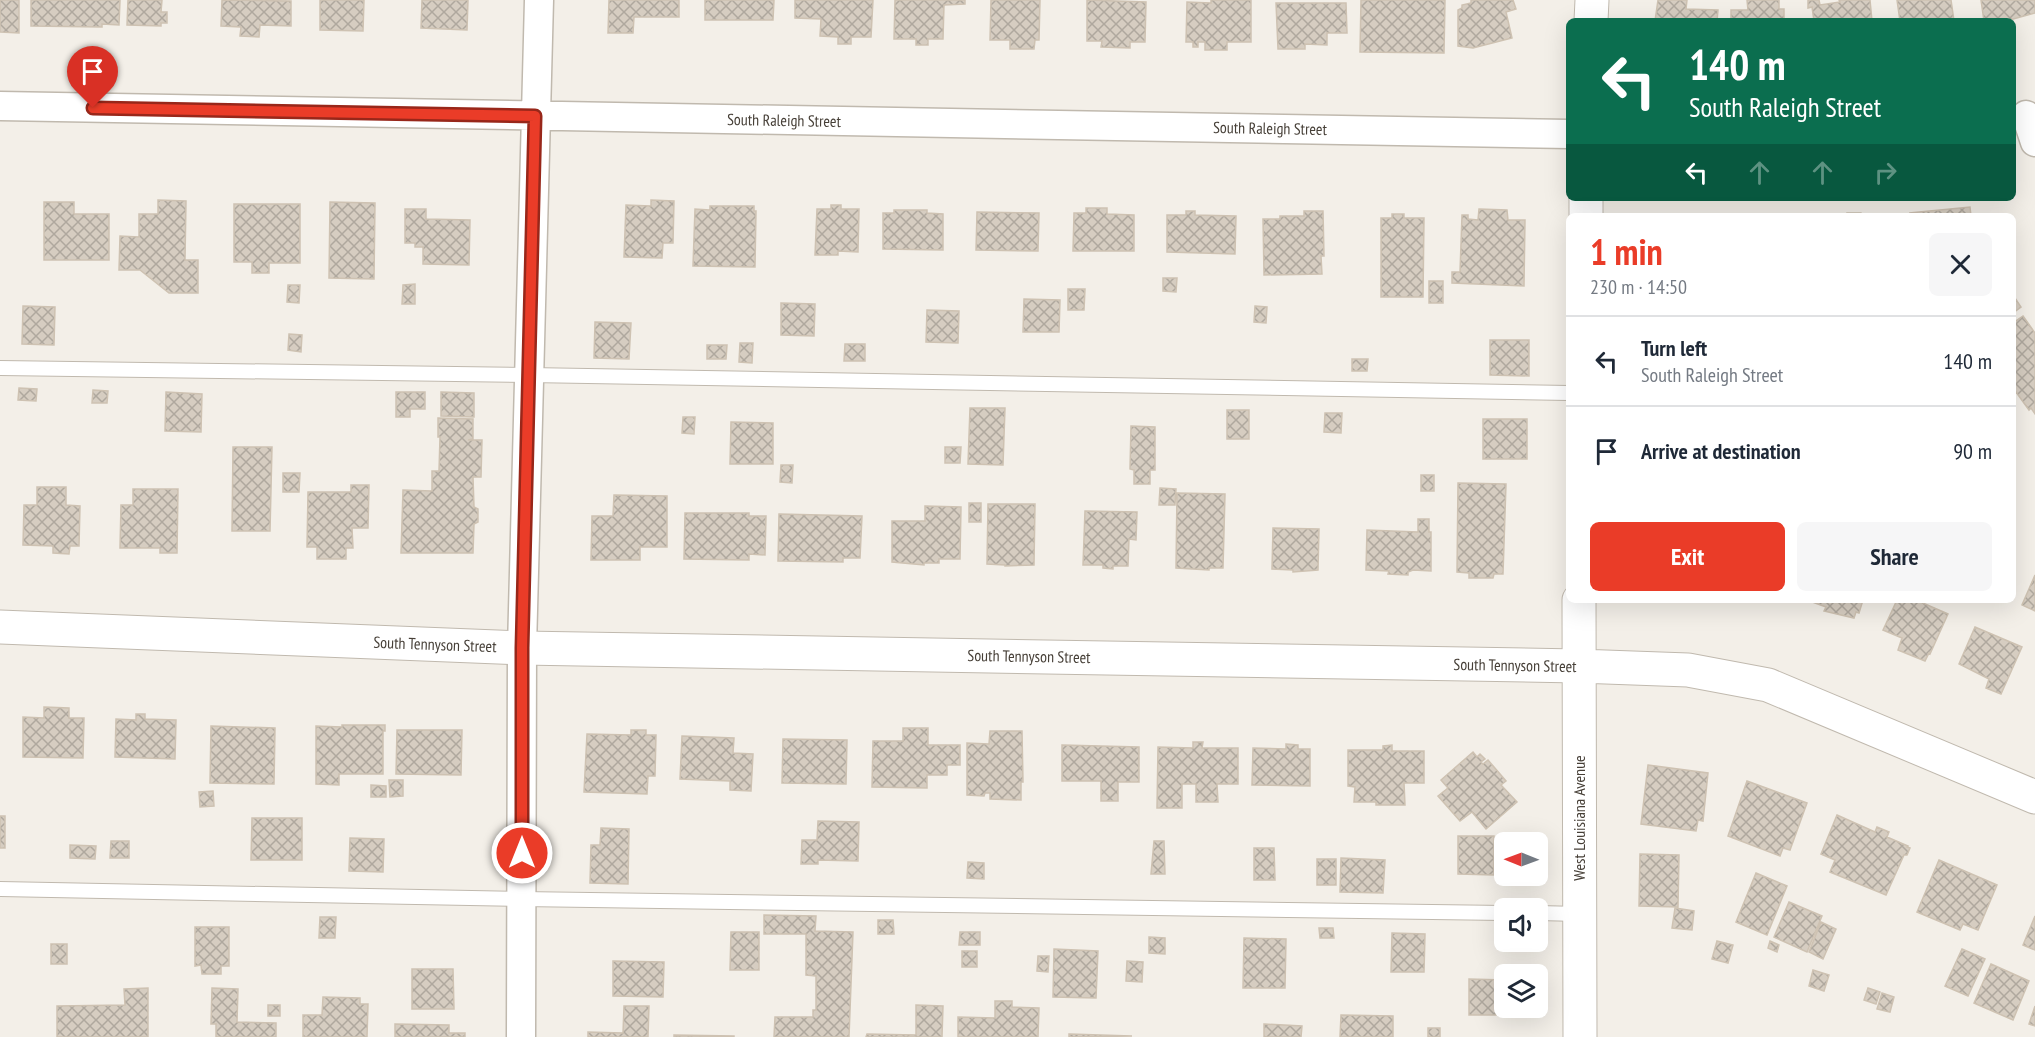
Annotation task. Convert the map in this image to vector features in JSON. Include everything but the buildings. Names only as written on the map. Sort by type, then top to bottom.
[{"type":"street","points":[[521,1037],[522,648],[539,0]]},
{"type":"street","points":[[1591,18],[1592,0]]},
{"type":"street","name":"South Raleigh Street","points":[[0,106],[1566,134]]},
{"type":"street","points":[[2025,115],[2035,142]]},
{"type":"street","name":"West Louisiana Avenue","points":[[1579,603],[1580,1037]]},
{"type":"street","name":"South Tennyson Street","points":[[0,627],[522,648],[1578,666],[1688,670],[1768,685],[2035,797]]},
{"type":"lane","points":[[0,368],[1566,393]]},
{"type":"lane","points":[[0,889],[1494,913]]},
{"type":"lane","points":[[1548,913],[1580,914]]},
{"type":"route","points":[[93,108],[535,116],[522,648],[522,853]]}]
